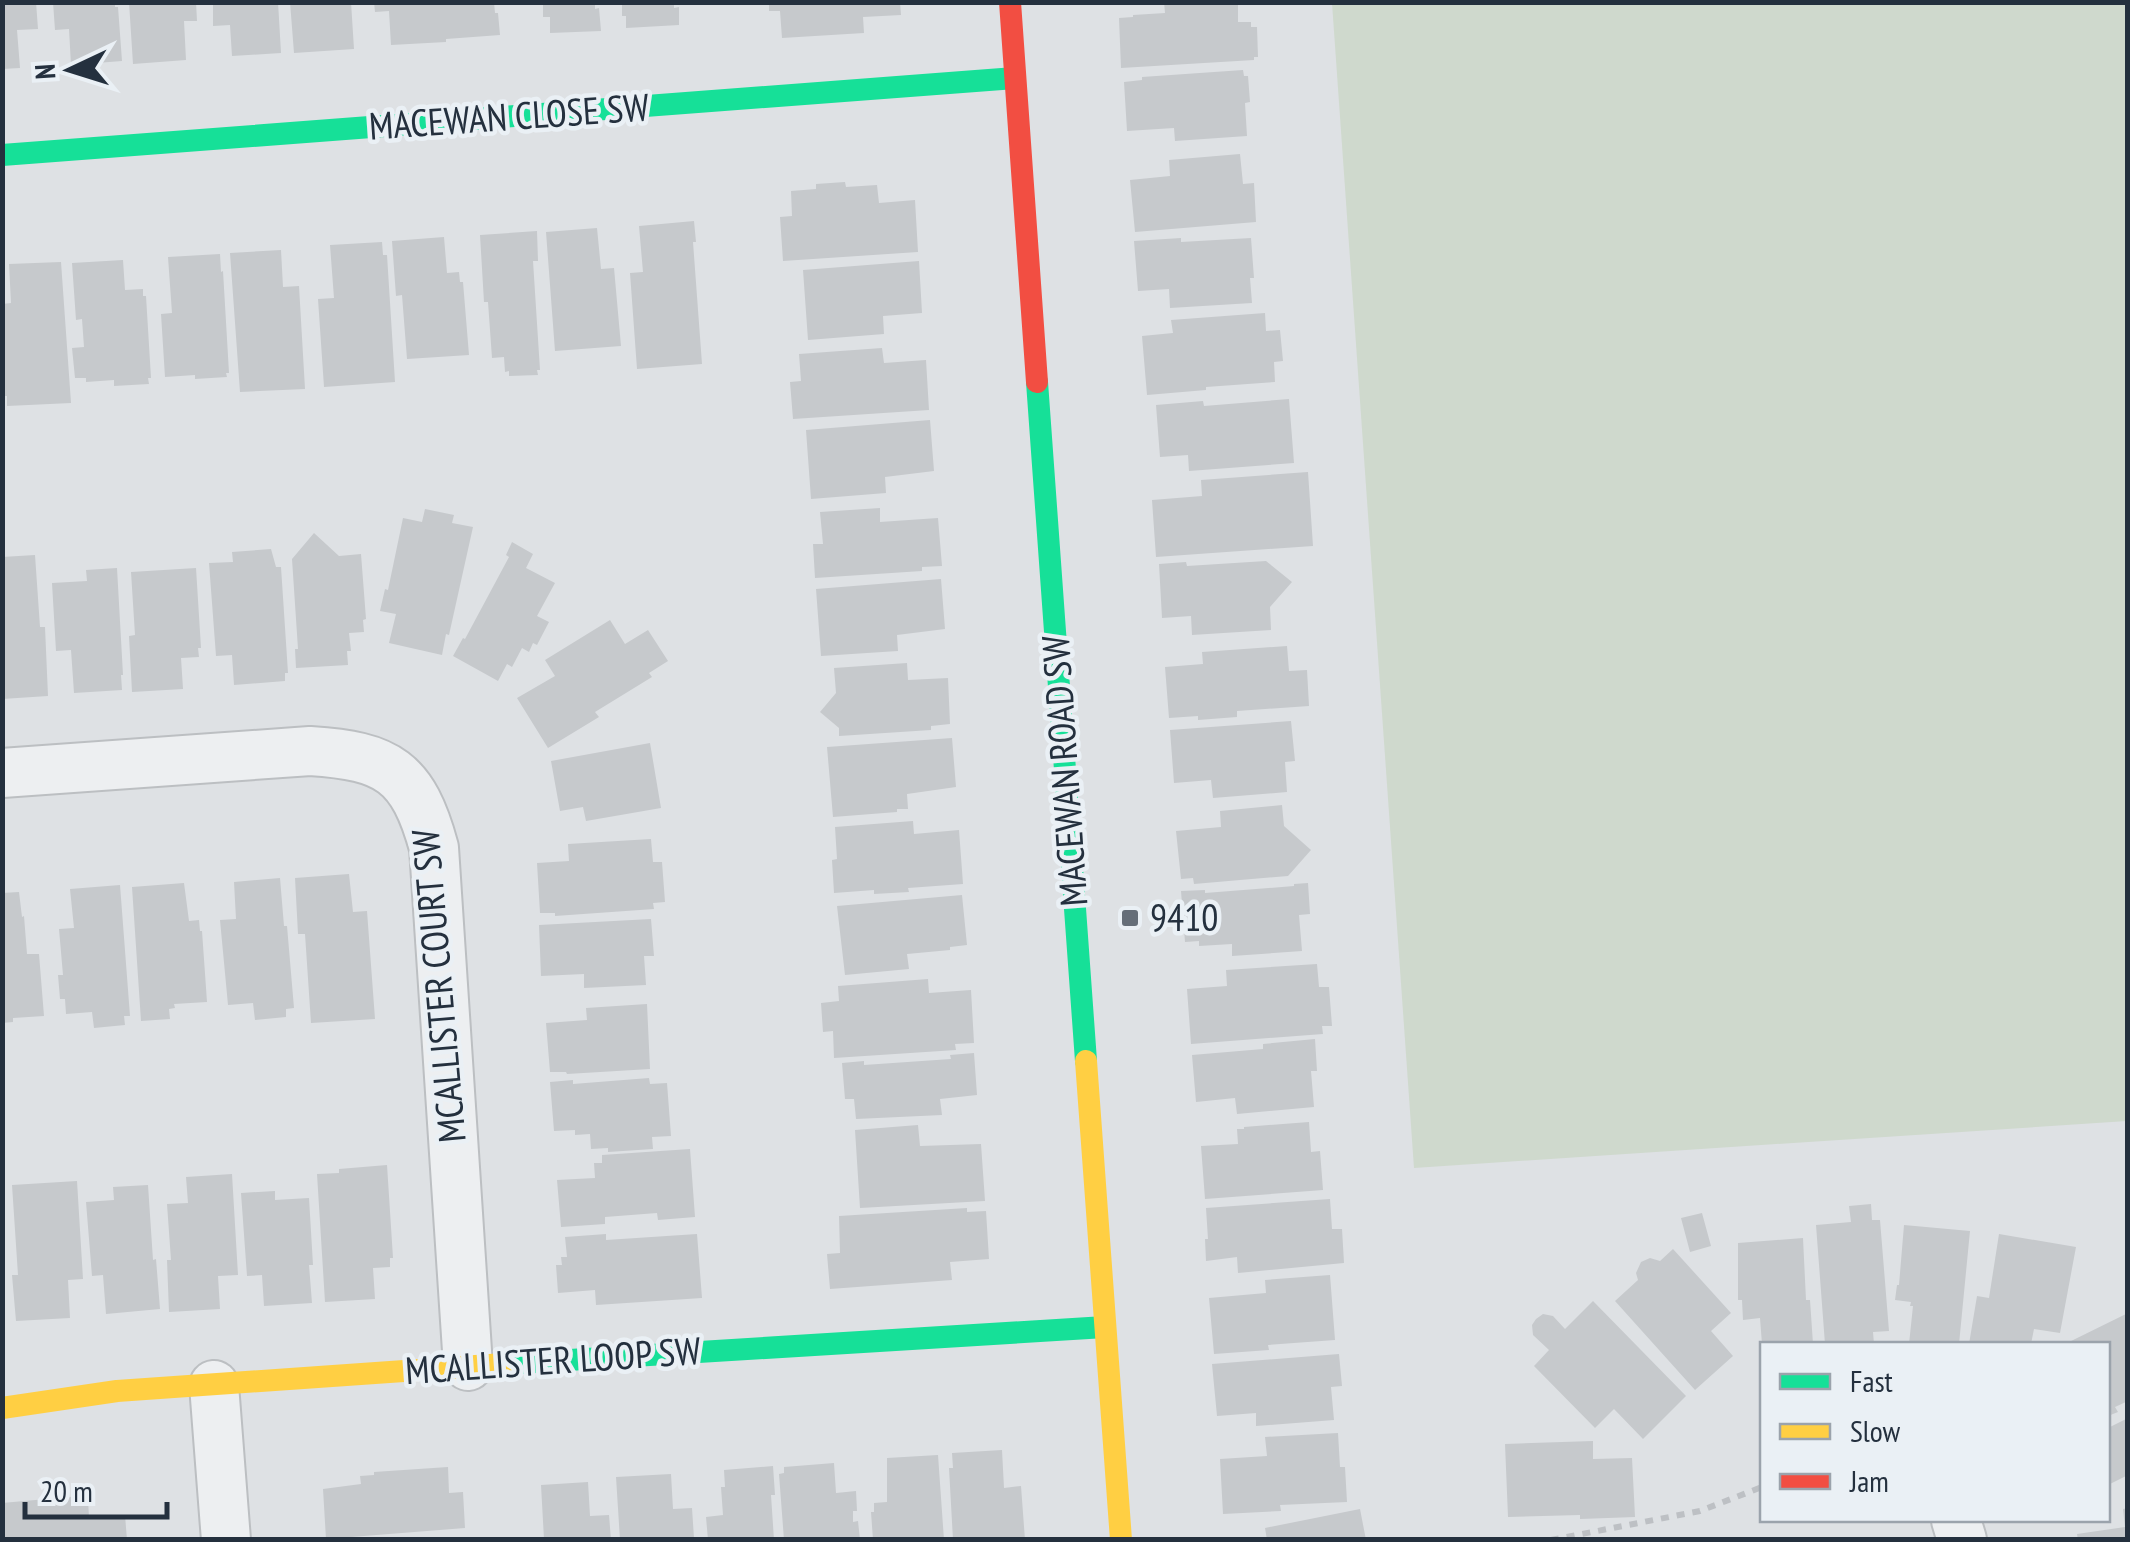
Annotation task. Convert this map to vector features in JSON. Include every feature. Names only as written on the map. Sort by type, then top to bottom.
[{"type":"street","name":"MACEWAN ROAD SW","points":[[1010,2],[1120,1540]]},
{"type":"street","name":"MACEWAN CLOSE SW","points":[[2,155],[1015,78]]},
{"type":"street","name":"MCALLISTER COURT SW","points":[[2,773],[338,753],[367,758],[388,768],[413,792],[434,848],[468,1366]]},
{"type":"street","name":"MCALLISTER LOOP SW","points":[[2,1408],[117,1391],[1104,1326]]},
{"type":"street","points":[[214,1385],[226,1540]]},
{"type":"path","points":[[1551,1540],[1700,1512],[1760,1489]]},
{"type":"shaded area","points":[[1332,3],[2127,3],[2127,1121],[1414,1168]]},
{"type":"building","points":[[2,2],[36,2],[38,29],[17,30],[20,68],[2,69]]},
{"type":"building","points":[[53,2],[115,2],[122,61],[71,65],[69,29],[55,30]]},
{"type":"building","points":[[129,2],[196,2],[197,21],[184,21],[186,60],[133,64]]},
{"type":"building","points":[[213,2],[278,2],[281,53],[232,56],[230,25],[213,26]]},
{"type":"building","points":[[290,2],[351,2],[354,49],[294,53]]},
{"type":"building","points":[[374,2],[494,2],[500,35],[391,45],[389,11],[375,12]]},
{"type":"building","points":[[543,2],[595,2],[601,31],[550,33],[550,17],[543,17]]},
{"type":"building","points":[[622,2],[674,2],[674,8],[679,7],[679,25],[626,28]]},
{"type":"building","points":[[769,2],[900,2],[901,15],[863,17],[864,33],[782,38],[780,11],[769,11]]},
{"type":"building","points":[[1164,2],[1238,2],[1238,22],[1251,22],[1251,27],[1257,27],[1258,57],[1121,68],[1119,18],[1165,13]]},
{"type":"building","points":[[1243,70],[1244,76],[1248,76],[1250,102],[1245,103],[1247,136],[1175,141],[1174,128],[1127,131],[1124,82],[1142,77]]},
{"type":"building","points":[[1240,154],[1243,184],[1254,183],[1256,222],[1135,232],[1130,180],[1170,176],[1169,160]]},
{"type":"building","points":[[845,182],[846,187],[877,185],[879,203],[915,200],[918,252],[783,261],[780,217],[792,216],[791,191]]},
{"type":"building","points":[[694,221],[702,364],[637,369],[630,273],[643,272],[639,226]]},
{"type":"building","points":[[597,228],[601,269],[614,268],[621,346],[555,351],[546,232]]},
{"type":"building","points":[[537,231],[538,261],[533,261],[540,370],[538,375],[509,376],[504,357],[492,358],[480,235]]},
{"type":"building","points":[[444,237],[447,273],[459,272],[463,282],[469,355],[407,359],[402,295],[396,296],[392,241]]},
{"type":"building","points":[[1181,238],[1181,242],[1251,238],[1252,303],[1170,308],[1169,289],[1138,291],[1134,241]]},
{"type":"building","points":[[382,242],[383,255],[387,255],[395,382],[324,387],[318,299],[334,298],[330,245]]},
{"type":"building","points":[[281,250],[283,287],[299,286],[305,389],[240,392],[230,253]]},
{"type":"building","points":[[220,254],[229,373],[227,377],[195,379],[195,375],[165,377],[161,314],[172,313],[168,257]]},
{"type":"building","points":[[123,260],[125,290],[143,289],[146,296],[151,378],[149,384],[114,386],[114,380],[86,382],[86,378],[75,378],[72,348],[84,347],[82,319],[76,320],[72,263]]},
{"type":"building","points":[[919,261],[922,313],[883,316],[884,334],[808,340],[803,270]]},
{"type":"building","points":[[61,262],[71,403],[7,406],[7,396],[3,396],[2,304],[11,303],[9,264]]},
{"type":"building","points":[[1265,313],[1266,331],[1280,330],[1283,361],[1274,362],[1275,382],[1147,395],[1142,336],[1173,333],[1171,320]]},
{"type":"building","points":[[882,348],[884,363],[926,360],[929,410],[793,419],[790,382],[801,381],[799,354]]},
{"type":"building","points":[[1289,399],[1294,463],[1189,471],[1188,455],[1160,457],[1156,405],[1203,401],[1204,406]]},
{"type":"building","points":[[930,420],[934,471],[885,477],[886,493],[811,499],[806,430]]},
{"type":"building","points":[[1308,472],[1313,546],[1156,557],[1152,500],[1202,496],[1201,480]]},
{"type":"building","points":[[880,508],[880,522],[938,518],[942,566],[922,567],[922,571],[815,578],[813,544],[823,544],[820,512]]},
{"type":"building","points":[[425,509],[454,515],[452,523],[473,527],[442,655],[389,643],[396,614],[380,611],[403,518],[422,522]]},
{"type":"building","points":[[314,533],[339,556],[361,554],[366,619],[364,632],[349,633],[348,665],[296,668],[292,559]]},
{"type":"building","points":[[512,542],[533,554],[526,568],[555,583],[537,616],[549,622],[537,645],[533,643],[529,652],[522,648],[512,667],[507,664],[498,681],[453,656],[509,557],[506,555]]},
{"type":"building","points":[[271,549],[276,567],[281,567],[288,673],[285,681],[234,685],[232,655],[216,656],[209,563],[233,562],[232,552]]},
{"type":"building","points":[[35,555],[40,627],[45,627],[48,696],[2,699],[2,557]]},
{"type":"building","points":[[1266,561],[1292,582],[1270,607],[1271,630],[1192,635],[1191,616],[1162,618],[1159,564]]},
{"type":"building","points":[[117,568],[122,690],[74,693],[71,650],[56,651],[52,583],[87,581],[86,570]]},
{"type":"building","points":[[196,568],[201,648],[199,657],[181,658],[183,689],[132,692],[129,636],[135,635],[131,572]]},
{"type":"building","points":[[941,579],[945,629],[897,635],[898,651],[821,656],[816,589]]},
{"type":"building","points":[[610,620],[625,644],[648,630],[668,661],[649,673],[652,677],[595,712],[599,717],[548,748],[517,698],[555,676],[545,660]]},
{"type":"building","points":[[1287,646],[1289,671],[1307,670],[1309,706],[1237,711],[1237,717],[1169,718],[1165,667],[1203,664],[1202,652]]},
{"type":"building","points":[[907,663],[908,680],[948,678],[950,724],[931,726],[931,730],[839,736],[839,728],[820,712],[836,693],[834,668]]},
{"type":"building","points":[[1291,721],[1295,761],[1285,762],[1287,792],[1213,798],[1211,780],[1174,783],[1170,730]]},
{"type":"building","points":[[952,738],[956,787],[907,794],[908,809],[897,812],[833,817],[827,747]]},
{"type":"building","points":[[650,743],[661,808],[586,821],[583,807],[560,811],[551,761]]},
{"type":"building","points":[[1282,805],[1284,826],[1311,850],[1288,876],[1194,884],[1193,878],[1181,879],[1176,831],[1221,827],[1220,811]]},
{"type":"building","points":[[913,821],[914,834],[959,830],[963,884],[908,888],[909,892],[834,893],[835,827]]},
{"type":"building","points":[[651,839],[653,862],[662,862],[665,902],[653,903],[654,909],[555,916],[540,913],[537,863],[569,861],[568,844]]},
{"type":"building","points":[[349,874],[353,912],[367,911],[375,1019],[311,1023],[305,934],[298,934],[295,878]]},
{"type":"building","points":[[280,878],[294,1008],[286,1009],[286,1017],[255,1020],[253,1003],[228,1005],[220,920],[236,919],[234,882]]},
{"type":"building","points":[[184,883],[189,921],[199,920],[202,931],[207,1002],[174,1004],[175,1008],[169,1009],[170,1019],[141,1021],[132,887]]},
{"type":"building","points":[[1308,883],[1310,914],[1299,915],[1302,951],[1232,956],[1232,944],[1199,946],[1199,941],[1185,942],[1181,891],[1205,893]]},
{"type":"building","points":[[120,885],[130,1016],[124,1016],[125,1025],[94,1028],[92,1012],[66,1014],[65,999],[60,999],[58,975],[63,975],[59,929],[74,928],[70,889]]},
{"type":"building","points":[[19,892],[27,954],[39,954],[44,1016],[13,1018],[13,1022],[2,1023],[2,893]]},
{"type":"building","points":[[962,895],[967,945],[907,954],[909,969],[845,975],[837,906]]},
{"type":"building","points":[[651,919],[654,956],[644,956],[646,985],[584,988],[584,974],[541,976],[539,925]]},
{"type":"building","points":[[1317,964],[1319,987],[1329,987],[1332,1026],[1322,1026],[1323,1034],[1191,1044],[1187,989],[1227,986],[1226,970]]},
{"type":"building","points":[[928,979],[929,993],[971,990],[974,1043],[955,1044],[956,1050],[834,1058],[833,1031],[823,1032],[821,1003],[839,1001],[838,986]]},
{"type":"building","points":[[647,1004],[650,1069],[550,1072],[546,1023],[587,1020],[586,1008]]},
{"type":"building","points":[[1315,1039],[1317,1071],[1311,1071],[1314,1107],[1237,1114],[1235,1098],[1196,1102],[1192,1055],[1263,1049],[1263,1044]]},
{"type":"building","points":[[974,1053],[977,1095],[940,1099],[942,1115],[856,1119],[854,1099],[845,1099],[842,1063],[951,1059],[950,1055]]},
{"type":"building","points":[[649,1078],[650,1084],[667,1083],[671,1136],[652,1137],[653,1149],[591,1149],[590,1134],[554,1131],[550,1082]]},
{"type":"building","points":[[1309,1122],[1311,1152],[1320,1151],[1323,1190],[1205,1199],[1201,1146],[1238,1144],[1237,1129],[1244,1127]]},
{"type":"building","points":[[918,1125],[920,1146],[981,1144],[985,1201],[860,1208],[855,1130]]},
{"type":"building","points":[[690,1149],[695,1217],[658,1220],[657,1213],[605,1217],[605,1224],[561,1227],[557,1180],[595,1178],[594,1163],[602,1163],[602,1155]]},
{"type":"building","points":[[387,1165],[393,1258],[390,1267],[373,1268],[375,1299],[325,1302],[317,1174]]},
{"type":"building","points":[[232,1174],[238,1275],[218,1276],[220,1309],[169,1312],[167,1204],[188,1203],[186,1177]]},
{"type":"building","points":[[77,1181],[83,1279],[68,1280],[70,1318],[16,1321],[12,1275],[18,1275],[12,1185]]},
{"type":"building","points":[[148,1185],[160,1309],[106,1314],[103,1275],[92,1276],[86,1202],[114,1200],[113,1187]]},
{"type":"building","points":[[275,1191],[275,1200],[309,1198],[312,1303],[264,1306],[262,1275],[247,1276],[241,1193]]},
{"type":"building","points":[[1330,1199],[1332,1229],[1342,1229],[1344,1263],[1238,1273],[1237,1257],[1206,1261],[1206,1208]]},
{"type":"building","points":[[1871,1204],[1872,1220],[1880,1220],[1889,1331],[1873,1332],[1874,1342],[1825,1342],[1816,1225],[1851,1222],[1849,1206]]},
{"type":"building","points":[[967,1208],[967,1212],[986,1211],[989,1259],[950,1262],[952,1280],[830,1289],[827,1254],[840,1253],[839,1216]]},
{"type":"building","points":[[1702,1213],[1711,1246],[1690,1252],[1681,1218]]},
{"type":"building","points":[[1904,1225],[1970,1231],[1959,1342],[1909,1342],[1913,1306],[1911,1302],[1895,1300]]},
{"type":"building","points":[[606,1234],[606,1240],[697,1234],[702,1298],[596,1305],[595,1290],[558,1293],[556,1265],[562,1265],[561,1257],[567,1257],[565,1237]]},
{"type":"building","points":[[1999,1234],[2076,1247],[2060,1333],[2034,1329],[2031,1342],[1969,1342],[1977,1296],[1989,1298]]},
{"type":"building","points":[[1803,1238],[1813,1342],[1762,1342],[1760,1318],[1743,1320],[1742,1300],[1738,1300],[1738,1243]]},
{"type":"building","points":[[1673,1249],[1731,1313],[1711,1331],[1733,1356],[1695,1390],[1615,1301],[1638,1280],[1636,1273],[1641,1262],[1650,1258],[1660,1261]]},
{"type":"building","points":[[1330,1275],[1335,1340],[1214,1354],[1209,1298],[1266,1293],[1265,1280]]},
{"type":"building","points":[[1593,1301],[1686,1396],[1643,1439],[1614,1409],[1595,1428],[1534,1366],[1549,1350],[1533,1335],[1536,1319],[1543,1314],[1553,1316],[1565,1329]]},
{"type":"building","points":[[2128,1313],[2128,1401],[2115,1407],[2118,1412],[2110,1415],[2110,1342],[2069,1342]]},
{"type":"building","points":[[1339,1354],[1342,1386],[1331,1387],[1334,1420],[1256,1426],[1256,1413],[1217,1416],[1212,1364]]},
{"type":"building","points":[[2128,1418],[2128,1475],[2110,1484],[2110,1427]]},
{"type":"building","points":[[1338,1433],[1347,1502],[1280,1505],[1281,1511],[1223,1514],[1220,1459],[1267,1456],[1265,1437]]},
{"type":"building","points":[[1593,1441],[1593,1459],[1632,1458],[1635,1517],[1508,1517],[1505,1444]]},
{"type":"building","points":[[1002,1450],[1004,1488],[1021,1486],[1025,1540],[953,1540],[949,1468],[953,1468],[952,1453]]},
{"type":"building","points":[[938,1455],[944,1540],[873,1540],[874,1503],[887,1502],[887,1458]]},
{"type":"building","points":[[834,1463],[836,1493],[856,1491],[853,1522],[858,1521],[860,1540],[784,1540],[779,1474],[784,1473],[784,1467]]},
{"type":"building","points":[[773,1466],[774,1540],[708,1540],[706,1517],[723,1515],[724,1470]]},
{"type":"building","points":[[448,1467],[449,1493],[463,1492],[465,1528],[326,1539],[323,1489],[361,1484],[360,1476],[374,1472]]},
{"type":"building","points":[[671,1474],[673,1509],[692,1508],[694,1538],[620,1540],[616,1477]]},
{"type":"building","points":[[588,1482],[590,1516],[609,1515],[611,1540],[544,1539],[541,1485]]},
{"type":"building","points":[[80,1496],[80,1500],[88,1499],[89,1518],[125,1515],[127,1540],[4,1540],[2,1503]]},
{"type":"building","points":[[2128,1508],[2128,1540],[2078,1540],[2077,1534],[2125,1527],[2123,1509]]},
{"type":"building","points":[[1360,1509],[1366,1540],[1267,1540],[1265,1528]]},
{"type":"traffic: fast","points":[[2,155],[1015,78]]},
{"type":"traffic: fast","points":[[1037,382],[1086,1061]]},
{"type":"traffic: fast","points":[[504,1364],[1105,1327]]},
{"type":"traffic: slow","points":[[1086,1061],[1121,1540]]},
{"type":"traffic: slow","points":[[2,1408],[117,1391],[504,1364]]},
{"type":"traffic: jam","points":[[1010,2],[1037,382]]},
{"type":"place","name":"9410","points":[[1130,918]]}]
